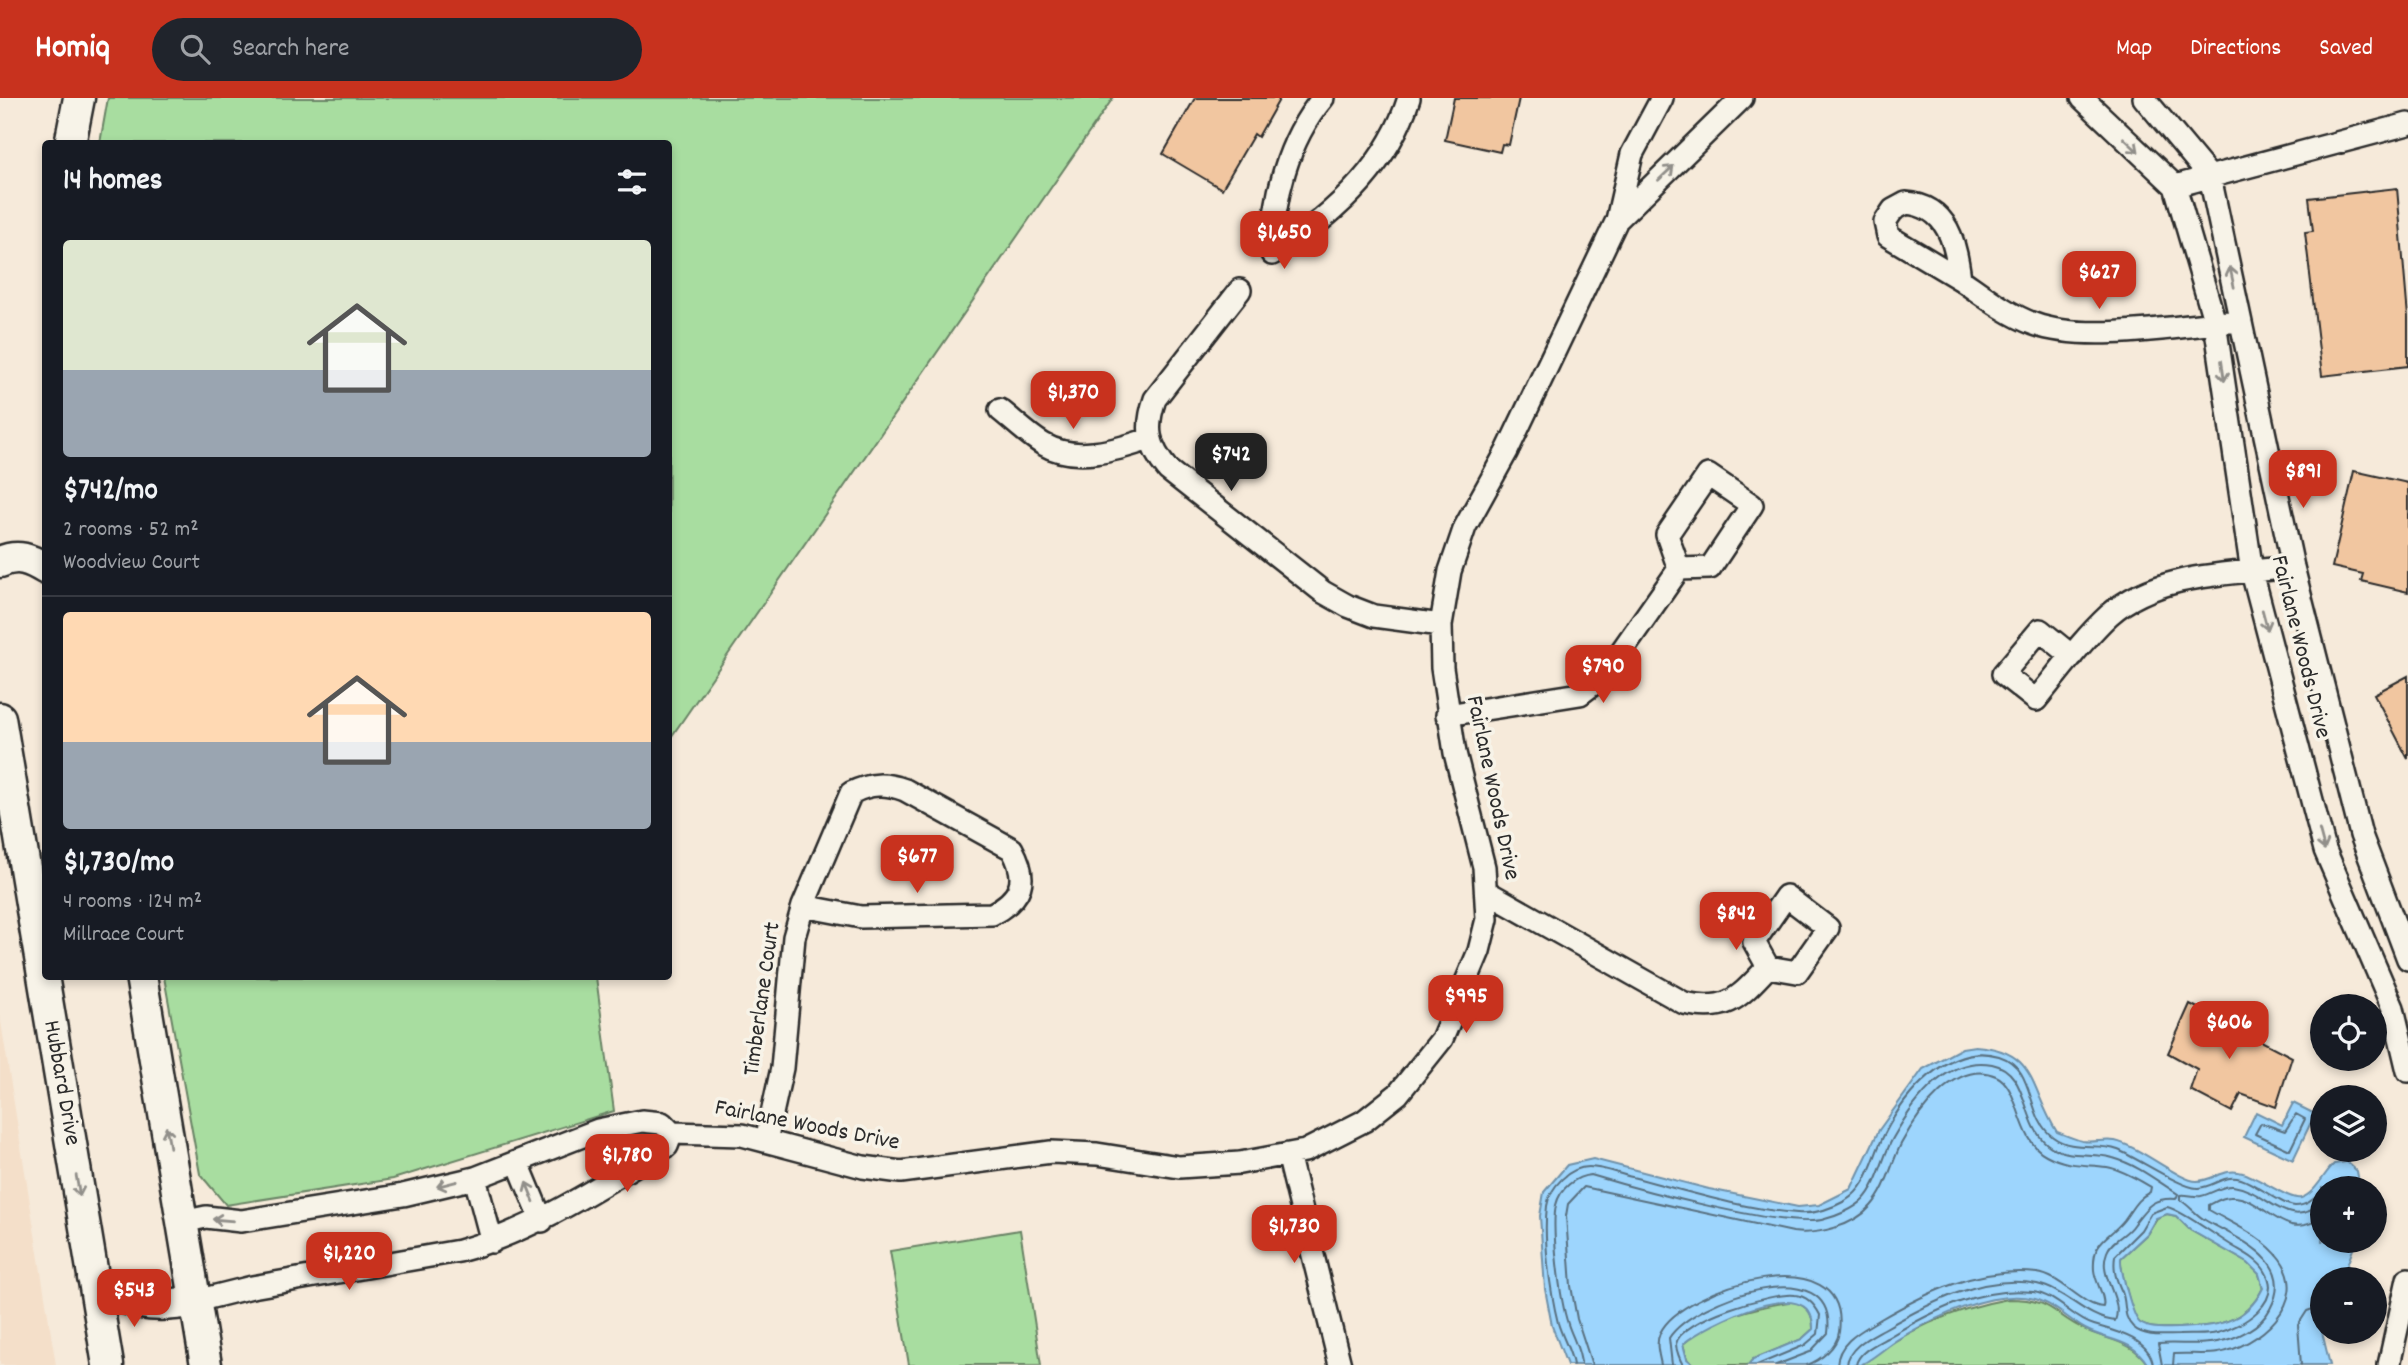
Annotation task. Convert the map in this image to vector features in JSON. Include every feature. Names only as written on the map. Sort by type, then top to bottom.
[{"type":"street","points":[[70,140],[79,98]]},
{"type":"street","points":[[1323,98],[1297,138],[1282,179],[1273,216],[1272,254],[1305,234],[1364,180],[1386,149],[1409,98]]},
{"type":"street","name":"Fairlane Woods Drive","points":[[182,1222],[206,1217],[241,1221],[403,1195],[475,1178],[616,1125],[642,1121],[662,1123],[672,1133],[741,1135],[863,1167],[901,1172],[1051,1152],[1097,1154],[1179,1167],[1240,1163],[1288,1154],[1326,1142],[1364,1121],[1398,1094],[1442,1039],[1479,951],[1487,919],[1488,892],[1447,715],[1441,625],[1450,571],[1465,527],[1507,450],[1617,220],[1632,154],[1662,98]]},
{"type":"street","name":"Fairlane Woods Drive","points":[[1617,220],[1742,98]]},
{"type":"street","points":[[2082,98],[2175,186],[2408,124]]},
{"type":"street","name":"Fairlane Woods Drive","points":[[2144,98],[2210,177],[2293,567],[2361,835],[2408,959]]},
{"type":"street","name":"Fairlane Woods Drive","points":[[2175,186],[2215,323],[2252,572],[2325,850],[2401,1004],[2408,1071]]},
{"type":"street","points":[[1960,279],[2009,313],[2062,331],[2090,332],[2241,321]]},
{"type":"street","points":[[1240,290],[1155,399],[1149,418],[1149,439],[1155,454],[1168,470],[1323,592],[1374,615],[1441,625]]},
{"type":"street","points":[[1000,410],[1044,445],[1064,451],[1115,451],[1149,439]]},
{"type":"street","points":[[1707,475],[1752,505],[1710,568],[1679,569],[1667,535],[1707,475]]},
{"type":"street","points":[[0,562],[8,558],[28,558],[42,567]]},
{"type":"street","points":[[2072,656],[2110,614],[2168,584],[2293,567]]},
{"type":"street","points":[[1447,715],[1562,698],[1590,689],[1604,676],[1679,569]]},
{"type":"street","name":"Hubbard Drive","points":[[0,718],[42,971]]},
{"type":"street","name":"Timberlane Court","points":[[766,1141],[782,1068],[794,937],[803,906],[851,793],[867,785],[887,784],[905,790],[1012,849],[1021,866],[1022,885],[1010,905],[992,914],[861,917],[803,906]]},
{"type":"street","points":[[1488,892],[1684,1003],[1719,1006],[1736,1000],[1768,967]]},
{"type":"street","name":"Hubbard Drive","points":[[44,980],[108,1365]]},
{"type":"street","points":[[142,980],[206,1365]]},
{"type":"street","points":[[93,1278],[113,1294],[136,1303],[177,1304],[252,1287],[459,1251],[492,1242],[542,1221],[667,1146],[672,1133]]},
{"type":"street","points":[[1288,1154],[1340,1365]]},
{"type":"street","points":[[518,1163],[542,1221]]},
{"type":"street","points":[[475,1178],[492,1242]]},
{"type":"street","points":[[2389,1365],[2408,1279]]},
{"type":"shaded area","points":[[0,1016],[56,1365],[0,1365]]},
{"type":"green space","points":[[108,98],[1113,98],[672,736],[672,140],[101,140]]},
{"type":"green space","points":[[165,980],[596,980],[614,1111],[393,1179],[226,1205],[200,1174]]},
{"type":"green space","points":[[2167,1214],[2176,1216],[2190,1230],[2248,1263],[2259,1274],[2263,1288],[2247,1310],[2227,1321],[2204,1326],[2158,1328],[2140,1323],[2127,1293],[2121,1258],[2147,1234],[2157,1218]]},
{"type":"green space","points":[[1020,1230],[1041,1365],[909,1365],[890,1251]]},
{"type":"green space","points":[[2008,1299],[2045,1305],[2088,1331],[2128,1346],[2148,1365],[1860,1365],[1912,1331],[1948,1315]]},
{"type":"green space","points":[[1794,1301],[1807,1309],[1812,1319],[1813,1329],[1802,1339],[1753,1359],[1748,1365],[1694,1365],[1687,1359],[1683,1344],[1708,1326],[1749,1310]]},
{"type":"water","points":[[1975,1046],[1995,1049],[2021,1063],[2057,1132],[2082,1141],[2115,1141],[2125,1144],[2180,1175],[2197,1181],[2236,1172],[2249,1175],[2296,1198],[2310,1192],[2310,1253],[2352,1253],[2346,1267],[2310,1267],[2310,1344],[2325,1344],[2330,1365],[2148,1365],[2127,1345],[2085,1329],[2042,1301],[2019,1297],[1983,1301],[1947,1314],[1900,1338],[1860,1365],[1748,1365],[1753,1359],[1802,1339],[1813,1329],[1809,1312],[1797,1303],[1779,1302],[1734,1315],[1695,1335],[1683,1344],[1687,1359],[1694,1365],[1567,1365],[1552,1326],[1545,1289],[1540,1216],[1544,1192],[1567,1165],[1593,1159],[1709,1189],[1798,1207],[1819,1205],[1851,1189],[1879,1130],[1923,1069],[1962,1048]],"holes":[[[2167,1214],[2176,1216],[2190,1230],[2248,1263],[2259,1274],[2263,1288],[2247,1310],[2227,1321],[2177,1328],[2149,1327],[2140,1323],[2128,1293],[2121,1258],[2147,1234],[2156,1218]]]},
{"type":"water","points":[[2293,1103],[2310,1112],[2310,1124],[2293,1160],[2244,1137],[2256,1112],[2282,1125]]},
{"type":"water","points":[[2347,1162],[2357,1171],[2358,1176],[2324,1176],[2334,1164]]},
{"type":"building","points":[[1195,98],[1280,98],[1258,137],[1254,134],[1222,189],[1163,154]]},
{"type":"building","points":[[1454,98],[1519,98],[1509,145],[1502,144],[1500,152],[1445,140]]},
{"type":"building","points":[[2397,188],[2408,317],[2408,366],[2322,376],[2305,232],[2313,231],[2309,198]]},
{"type":"building","points":[[2354,471],[2408,483],[2408,592],[2361,581],[2363,574],[2332,567]]},
{"type":"building","points":[[2408,676],[2408,759],[2374,694]]},
{"type":"building","points":[[2190,1004],[2292,1057],[2276,1107],[2241,1094],[2232,1112],[2190,1090],[2197,1069],[2168,1053]]}]
